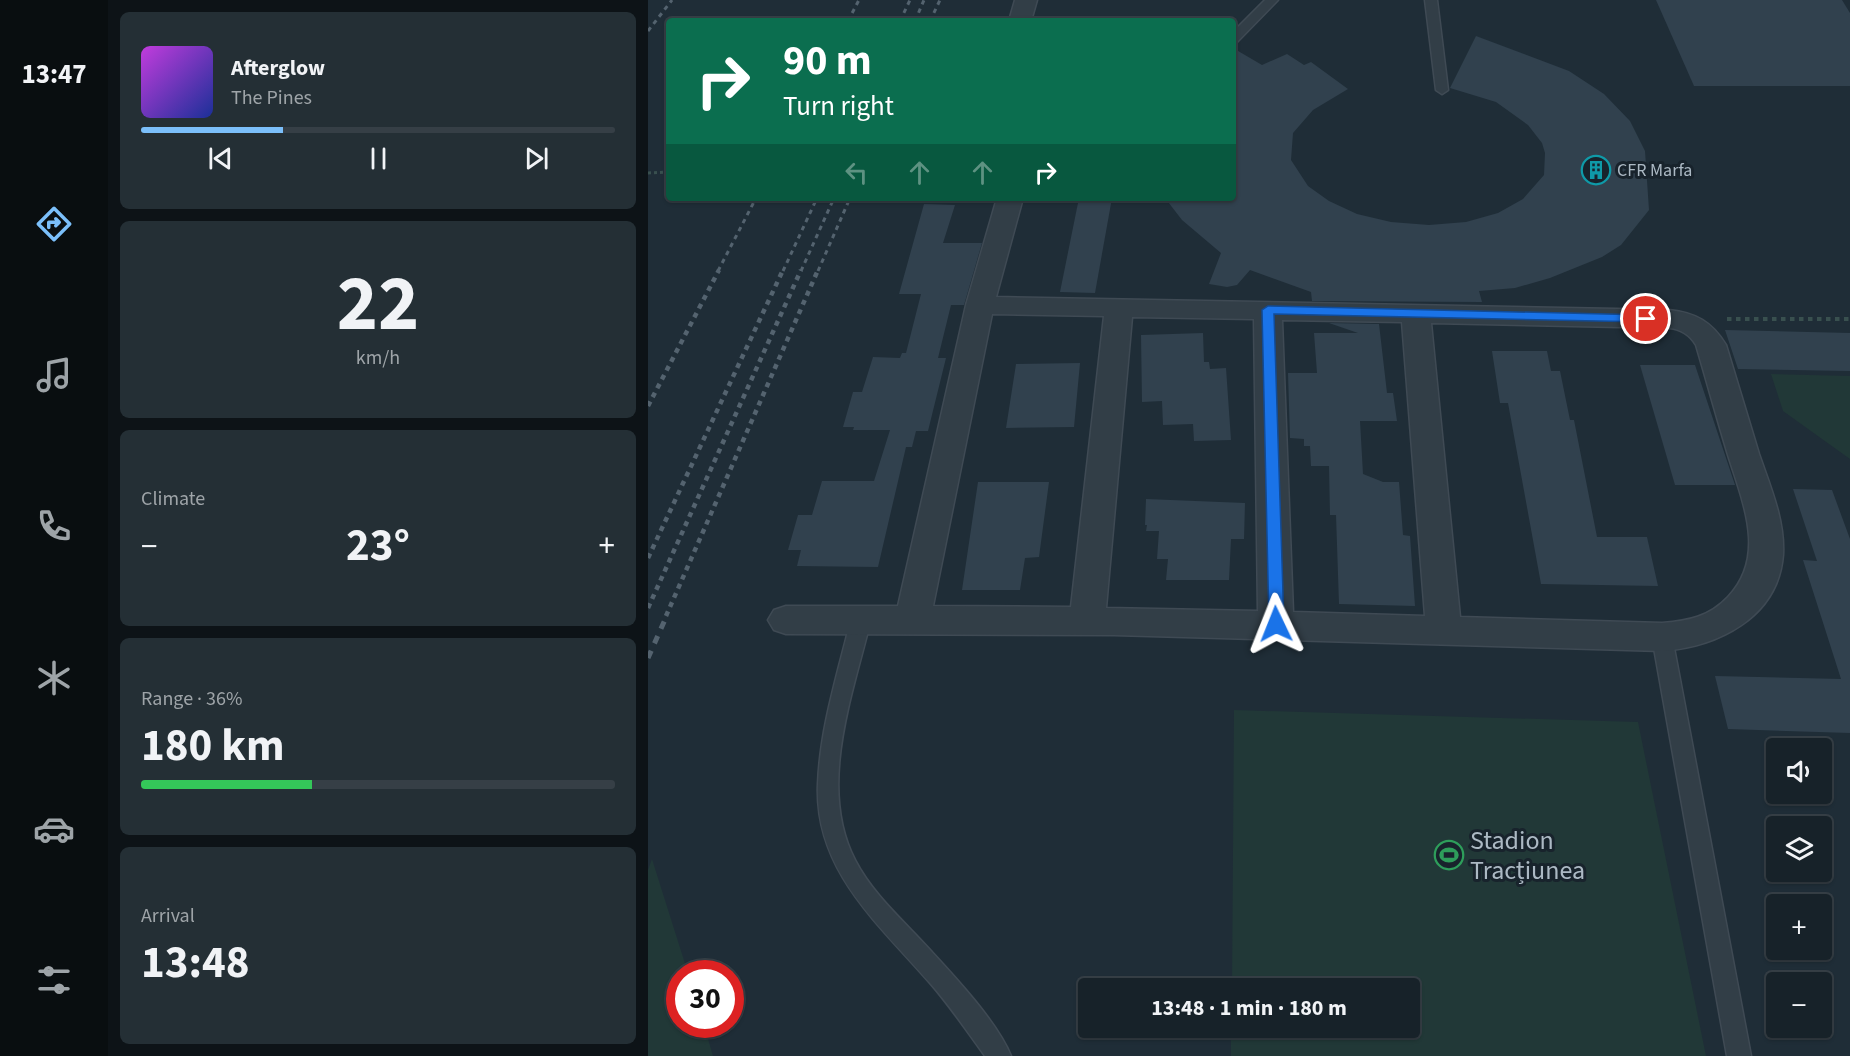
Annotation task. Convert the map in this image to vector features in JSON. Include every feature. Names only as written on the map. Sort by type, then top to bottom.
[{"type":"street","points":[[1021,18],[1026,0]]},
{"type":"street","points":[[913,619],[980,305],[1009,201]]},
{"type":"street","points":[[786,620],[913,619],[1276,624],[1662,637],[1692,636],[1715,628],[1746,602],[1758,586],[1766,568],[1765,522],[1707,337],[1695,326],[1678,319],[980,305]]},
{"type":"street","points":[[1087,621],[1119,307]]},
{"type":"street","points":[[1268,310],[1276,624]]},
{"type":"street","points":[[1416,315],[1444,630]]},
{"type":"lane","points":[[1236,36],[1272,0]]},
{"type":"lane","points":[[1431,0],[1442,90]]},
{"type":"lane","points":[[861,619],[834,731],[828,786],[832,825],[840,856],[853,881],[870,903],[939,977],[999,1056]]},
{"type":"lane","points":[[1662,637],[1739,1056]]},
{"type":"path","points":[[648,173],[666,172]]},
{"type":"path","points":[[1725,319],[1850,319]]},
{"type":"green space","points":[[1771,374],[1850,376],[1850,459],[1783,411]]},
{"type":"green space","name":"Stadion Tracțiunea","points":[[1234,710],[1638,722],[1706,1056],[1231,1056],[1231,1038],[1420,1038],[1420,978],[1232,978]]},
{"type":"green space","points":[[652,859],[684,960],[666,960],[666,1038],[708,1038],[713,1056],[648,1056],[648,870]]},
{"type":"building","points":[[1656,0],[1842,0],[1850,13],[1850,86],[1694,86]]},
{"type":"building","name":"CFR Marfa","points":[[1476,36],[1569,71],[1604,94],[1630,121],[1645,151],[1649,210],[1621,245],[1602,257],[1550,278],[1515,288],[1479,291],[1482,302],[1312,301],[1311,292],[1250,270],[1237,285],[1227,287],[1209,284],[1221,253],[1182,220],[1167,201],[1236,201],[1236,50],[1262,65],[1287,54],[1304,65],[1311,62],[1348,89],[1313,110],[1293,133],[1291,160],[1308,186],[1329,201],[1357,214],[1391,222],[1429,225],[1466,222],[1498,213],[1523,199],[1544,175],[1545,153],[1542,143],[1528,125],[1496,102],[1450,88]]},
{"type":"building","points":[[1078,201],[1111,201],[1095,293],[1060,292]]},
{"type":"building","points":[[924,204],[955,205],[943,243],[982,243],[964,305],[951,305],[938,358],[946,358],[928,431],[916,431],[912,447],[906,447],[878,567],[797,566],[801,550],[788,550],[798,515],[812,515],[822,481],[874,481],[890,430],[853,430],[854,427],[843,427],[853,392],[862,392],[873,357],[900,358],[902,353],[906,353],[921,294],[899,294]]},
{"type":"building","points":[[1329,323],[1379,324],[1387,393],[1393,393],[1397,421],[1360,421],[1363,474],[1383,482],[1399,482],[1403,535],[1410,536],[1415,606],[1339,604],[1336,515],[1330,515],[1329,466],[1311,466],[1310,446],[1304,446],[1304,439],[1290,438],[1288,373],[1317,373],[1314,333],[1358,333]]},
{"type":"building","points":[[1725,330],[1850,333],[1850,371],[1738,369]]},
{"type":"building","points":[[1203,333],[1204,362],[1209,362],[1210,369],[1226,368],[1231,440],[1194,441],[1193,424],[1163,425],[1162,401],[1142,402],[1141,335]]},
{"type":"building","points":[[1492,351],[1547,351],[1551,371],[1560,371],[1570,420],[1574,420],[1597,537],[1647,537],[1658,586],[1541,584],[1508,403],[1500,403]]},
{"type":"building","points":[[1080,363],[1074,427],[1006,428],[1016,364]]},
{"type":"building","points":[[1640,365],[1695,365],[1735,485],[1675,485]]},
{"type":"building","points":[[978,482],[1049,482],[1039,557],[1025,558],[1020,590],[962,590]]},
{"type":"building","points":[[1793,489],[1832,490],[1850,539],[1850,733],[1728,729],[1715,676],[1841,679],[1803,560],[1817,561]]},
{"type":"building","points":[[1146,499],[1245,503],[1244,539],[1231,539],[1229,580],[1166,580],[1168,559],[1157,559],[1159,531],[1146,531]]},
{"type":"railway","points":[[648,31],[672,0]]},
{"type":"railway","points":[[850,18],[859,0]]},
{"type":"railway","points":[[901,18],[910,0]]},
{"type":"railway","points":[[916,18],[924,0]]},
{"type":"railway","points":[[931,18],[940,0]]},
{"type":"railway","points":[[718,271],[754,201]]},
{"type":"railway","points":[[783,271],[816,201]]},
{"type":"railway","points":[[801,271],[833,201]]},
{"type":"railway","points":[[818,271],[849,201]]},
{"type":"railway","points":[[648,406],[719,270]]},
{"type":"railway","points":[[648,558],[783,270]]},
{"type":"railway","points":[[648,608],[801,270]]},
{"type":"railway","points":[[666,616],[818,270]]},
{"type":"railway","points":[[648,658],[667,615]]},
{"type":"place","name":"CFR Marfa","points":[[1596,170]]},
{"type":"place","name":"Stadion Tracțiunea","points":[[1449,855]]},
{"type":"route","points":[[1276,624],[1268,310],[1646,319]]}]
